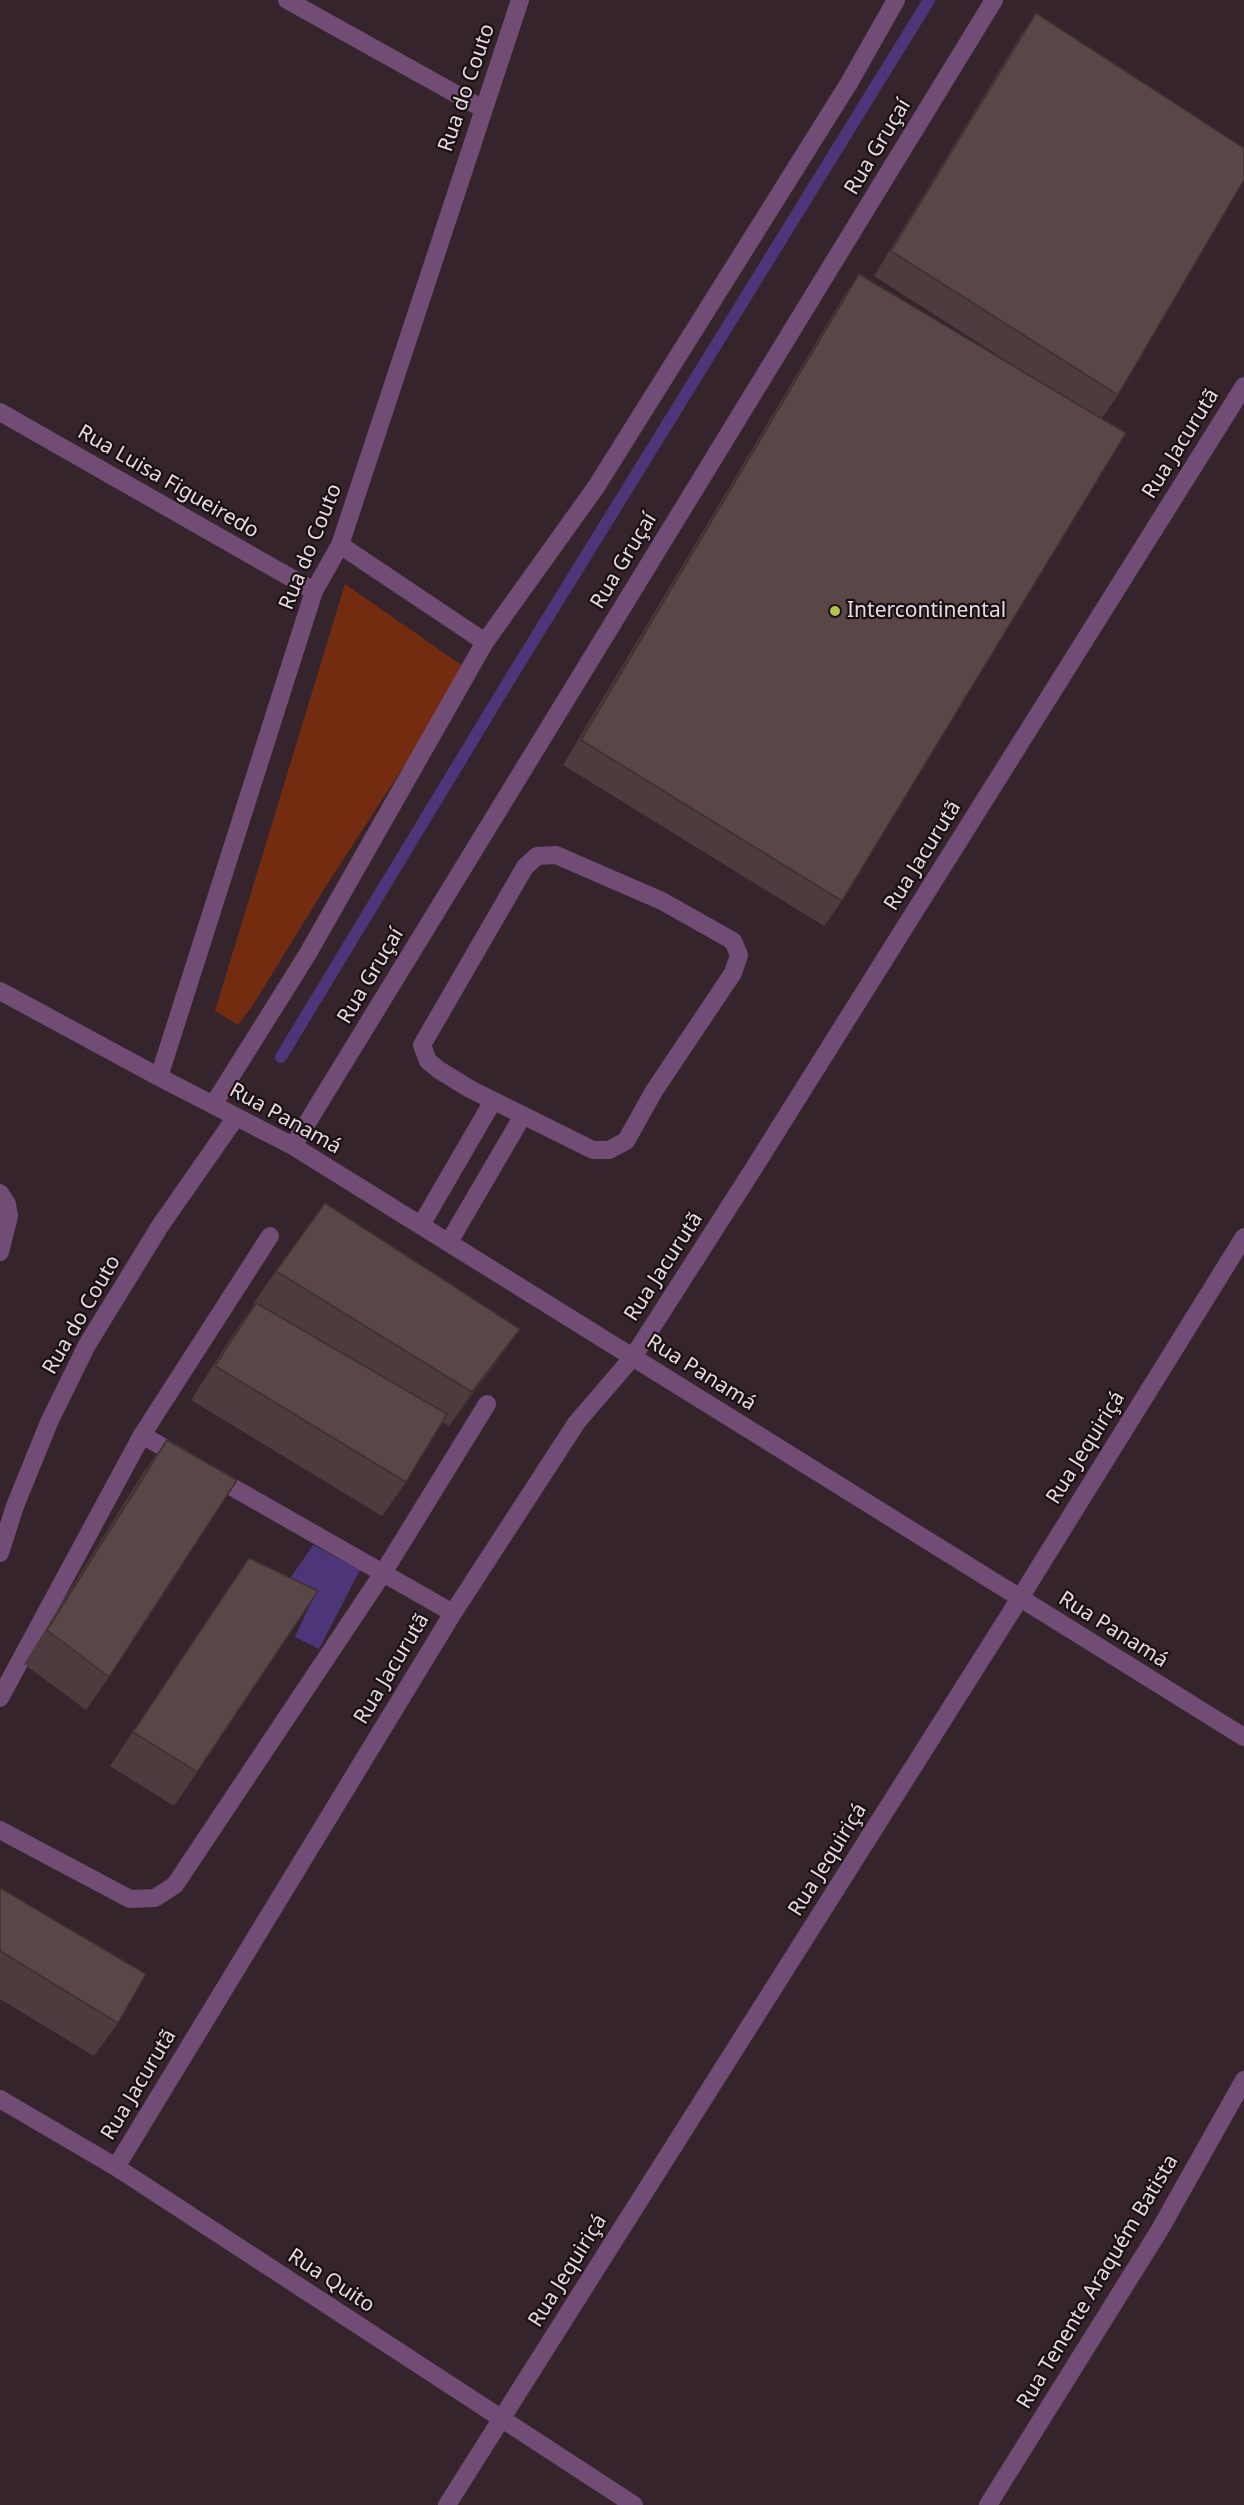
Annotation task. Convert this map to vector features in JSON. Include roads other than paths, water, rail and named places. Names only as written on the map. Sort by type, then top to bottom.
[{"type":"street","points":[[287,0],[483,109]]},
{"type":"street","name":"Rua do Couto","points":[[159,1077],[314,591],[340,545],[520,0]]},
{"type":"street","points":[[213,1105],[307,955],[485,642],[596,487],[849,83],[896,0]]},
{"type":"street","name":"Rua Gruçaí","points":[[293,1146],[994,0]]},
{"type":"street","name":"Rua Jacurutã","points":[[116,2167],[210,2009],[453,1613],[576,1422],[633,1357],[752,1172],[1244,386]]},
{"type":"street","name":"Rua Luisa Figueiredo","points":[[0,412],[314,591]]},
{"type":"street","points":[[340,545],[485,642]]},
{"type":"street","points":[[556,855],[662,901],[733,941],[739,955],[733,973],[654,1091],[626,1141],[609,1150],[593,1150],[493,1101],[439,1070],[428,1060],[422,1045],[525,867],[537,856],[556,855]]},
{"type":"street","name":"Rua Panamá","points":[[0,991],[293,1146],[1244,1737]]},
{"type":"street","points":[[421,1225],[493,1101]]},
{"type":"street","name":"Rua do Couto","points":[[0,1553],[15,1506],[51,1420],[87,1345],[160,1226],[236,1117]]},
{"type":"street","points":[[449,1242],[522,1117]]},
{"type":"street","points":[[0,1193],[7,1203],[9,1216],[0,1252]]},
{"type":"street","points":[[0,1698],[142,1435],[270,1236]]},
{"type":"street","name":"Rua Jequiriçá","points":[[447,2505],[1020,1598],[1244,1237]]},
{"type":"street","points":[[0,1830],[130,1899],[154,1898],[175,1885],[383,1573],[487,1404]]},
{"type":"street","points":[[142,1435],[453,1613]]},
{"type":"street","name":"Rua Tenente Araquém Batista","points":[[987,2505],[1159,2231],[1244,2080]]},
{"type":"street","name":"Rua Quito","points":[[0,2099],[116,2167],[634,2505]]},
{"type":"waterway","points":[[281,1057],[508,682],[929,0]]},
{"type":"place","name":"Intercontinental","points":[[835,611]]}]
